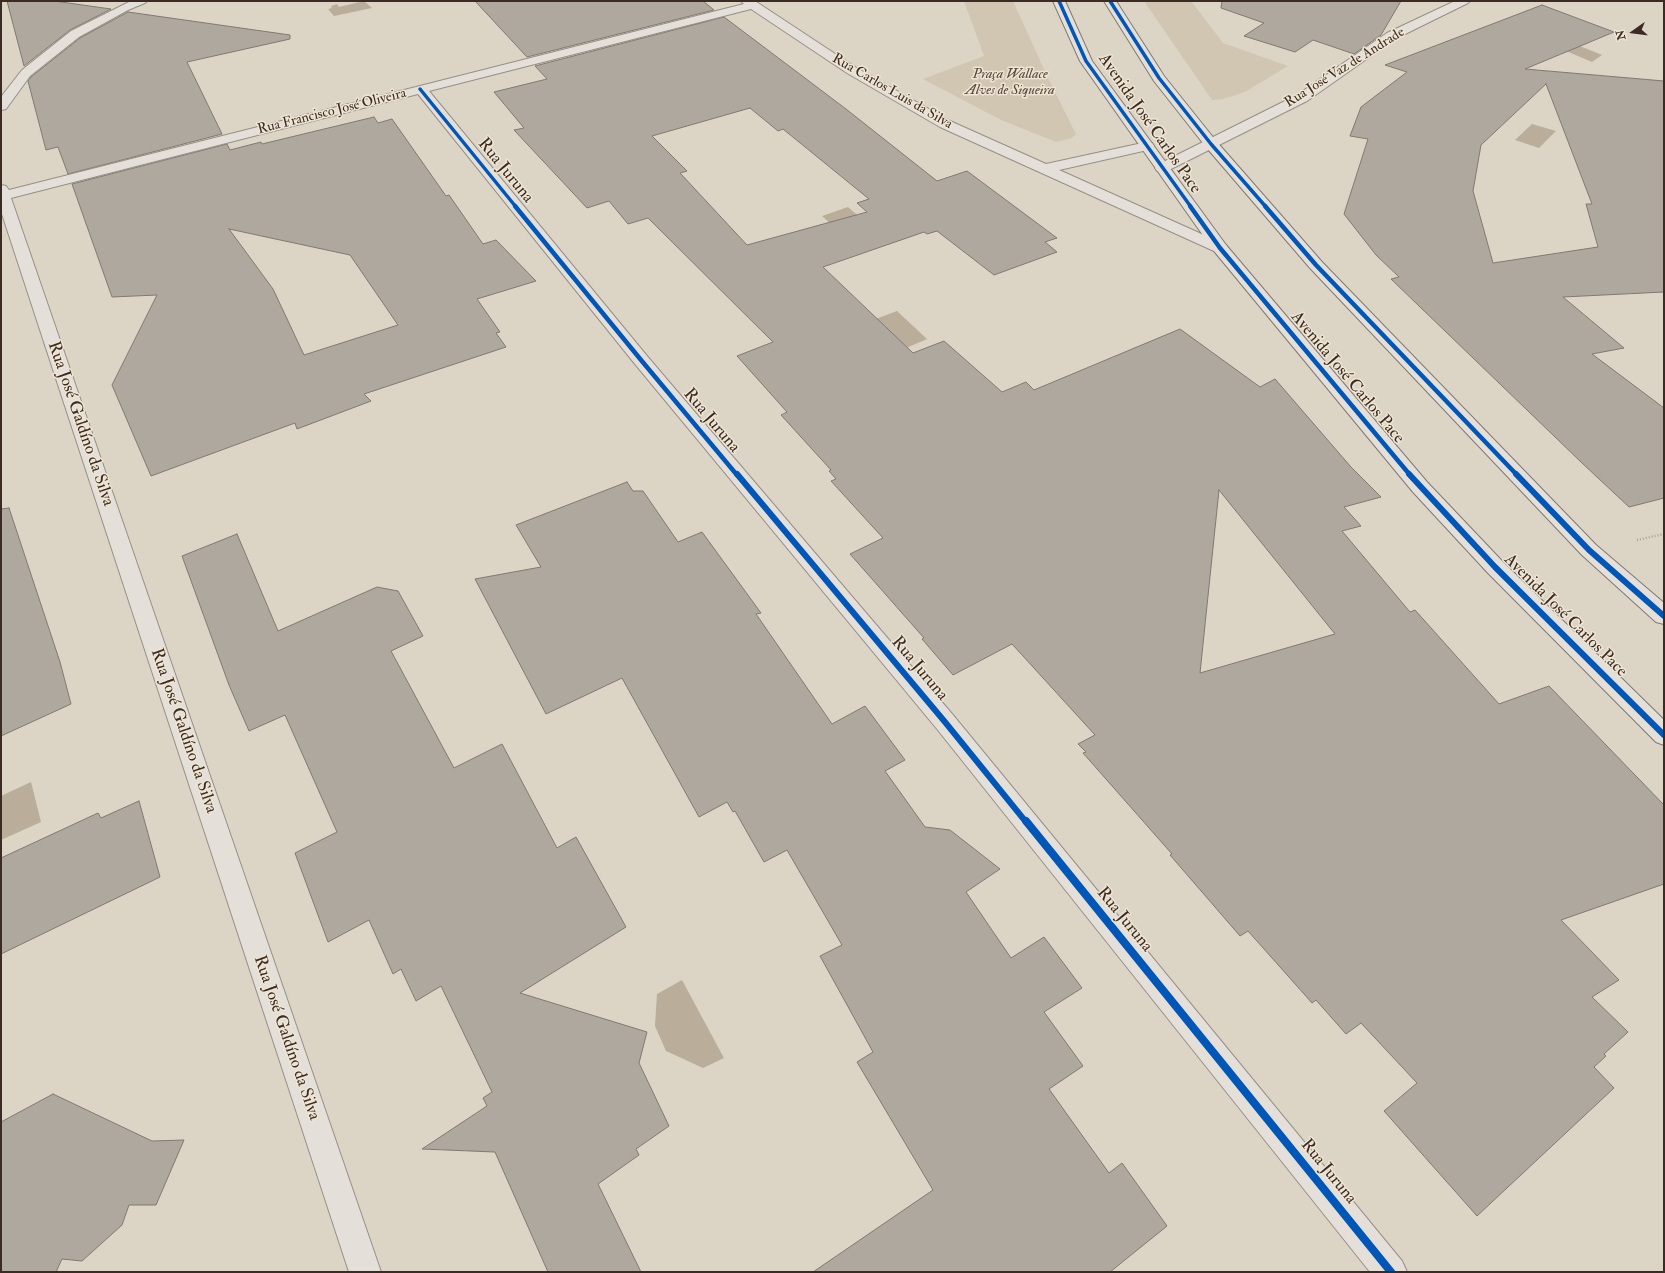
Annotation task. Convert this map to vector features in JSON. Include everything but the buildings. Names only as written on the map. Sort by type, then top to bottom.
[{"type":"street","points":[[1,106],[26,73],[75,34],[124,8],[141,1]]},
{"type":"street","name":"Avenida José Carlos Pace","points":[[1059,1],[1086,61],[1220,248],[1420,487],[1495,567],[1664,735]]},
{"type":"street","name":"Avenida José Carlos Pace","points":[[1110,1],[1158,78],[1211,144],[1316,265],[1589,550],[1664,616]]},
{"type":"street","name":"Rua José Vaz de Andrade","points":[[1162,168],[1302,98],[1391,36],[1464,1]]},
{"type":"street","name":"Rua Francisco José Oliveira","points":[[2,193],[420,89],[750,3]]},
{"type":"street","name":"Rua Carlos Luis da Silva","points":[[750,3],[851,70],[945,124],[1044,170],[1220,248]]},
{"type":"street","name":"Rua Juruna","points":[[420,89],[640,360],[945,722],[1391,1272]]},
{"type":"street","points":[[1044,170],[1147,146]]},
{"type":"street","name":"Rua José Galdíno da Silva","points":[[2,193],[365,1272]]},
{"type":"green space","name":"Praça Wallace Alves de Siqueira","points":[[964,1],[1013,1],[1047,76],[1076,134],[1072,138],[1056,142],[1001,120],[923,79],[984,56]]},
{"type":"green space","points":[[1144,1],[1191,1],[1223,43],[1288,66],[1245,92],[1223,99],[1212,100]]},
{"type":"shaded area","points":[[364,1],[372,8],[334,16],[328,9],[337,4],[339,7]]},
{"type":"shaded area","points":[[1565,40],[1602,55],[1592,62],[1552,45]]},
{"type":"shaded area","points":[[1532,124],[1556,131],[1539,148],[1515,140]]},
{"type":"shaded area","points":[[848,207],[871,227],[844,236],[822,216]]},
{"type":"shaded area","points":[[897,311],[927,339],[904,349],[873,320]]},
{"type":"shaded area","points":[[31,782],[41,822],[1,840],[1,796]]},
{"type":"shaded area","points":[[682,980],[724,1058],[703,1068],[666,1051],[655,1026],[657,994]]},
{"type":"cycle path","points":[[1059,1],[1086,61],[1220,248],[1420,487],[1495,567],[1664,735]]},
{"type":"cycle path","points":[[1110,1],[1159,78],[1211,144],[1316,265],[1589,550],[1664,616]]},
{"type":"cycle path","points":[[420,89],[641,360],[945,722],[1391,1272]]}]
